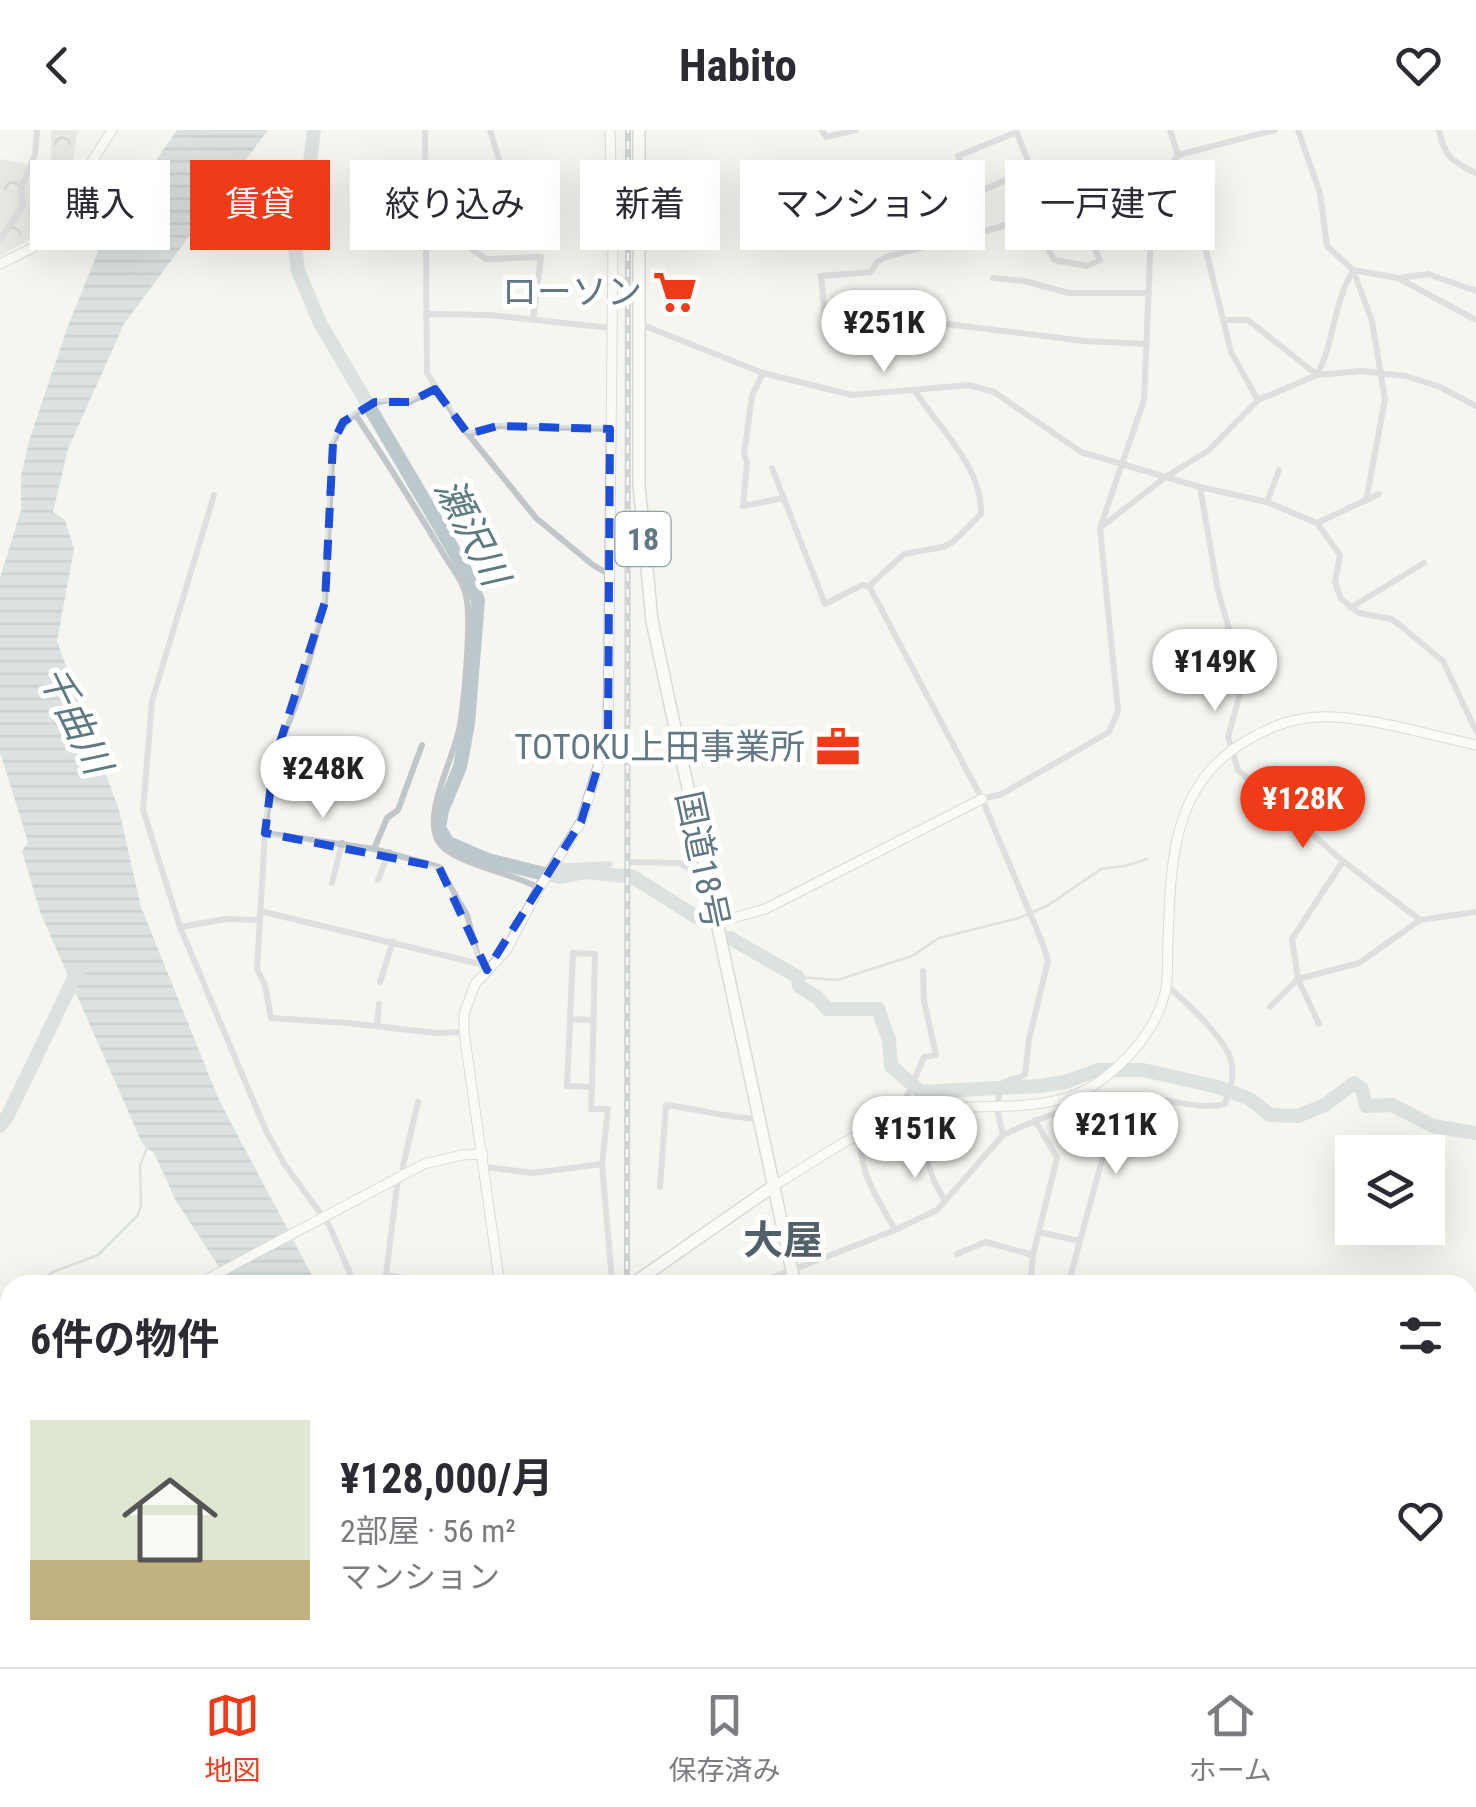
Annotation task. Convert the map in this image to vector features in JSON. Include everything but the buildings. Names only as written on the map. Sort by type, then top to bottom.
[{"type":"highway","name":"国道18号","points":[[639,130],[639,485],[647,584],[706,881],[793,1275]]},
{"type":"highway","points":[[648,1275],[772,1187]]},
{"type":"street","points":[[0,240],[22,206],[21,188],[36,155],[37,130]]},
{"type":"street","points":[[0,264],[44,238],[112,130]]},
{"type":"street","points":[[425,130],[427,374],[468,434],[536,518],[610,575]]},
{"type":"street","points":[[490,130],[506,182],[505,212],[484,237],[466,245],[486,259],[540,257],[533,320]]},
{"type":"street","points":[[499,1275],[464,1032],[469,997],[484,967],[506,951],[541,885],[582,822],[608,734],[613,246],[610,130]]},
{"type":"street","points":[[822,130],[826,138],[856,130]]},
{"type":"street","points":[[1170,130],[1178,155]]},
{"type":"street","points":[[1175,160],[1178,155],[1275,130]]},
{"type":"street","points":[[1298,130],[1320,193],[1327,246],[1354,270],[1372,321],[1385,412],[1366,502]]},
{"type":"street","points":[[1439,130],[1444,154],[1476,173]]},
{"type":"street","points":[[1005,180],[974,194],[958,156],[1016,131],[1027,160]]},
{"type":"street","points":[[1005,223],[886,258],[877,262],[871,272],[821,276],[825,318],[946,324],[1085,341],[1147,344]]},
{"type":"street","points":[[1049,250],[1054,260],[1087,266],[1100,260],[1095,250]]},
{"type":"street","points":[[715,923],[765,910],[982,799],[1002,794],[1109,732],[1117,720],[1114,650],[1100,528],[1144,400],[1150,250]]},
{"type":"street","points":[[1206,250],[1231,352],[1258,400]]},
{"type":"street","points":[[1354,270],[1398,278],[1428,274],[1476,291]]},
{"type":"street","points":[[1317,374],[1329,347],[1342,289],[1354,270]]},
{"type":"street","points":[[992,278],[1024,281],[1069,293],[1147,293]]},
{"type":"street","points":[[1398,278],[1476,320]]},
{"type":"street","points":[[426,314],[490,315],[611,328]]},
{"type":"street","points":[[1224,320],[1248,320],[1317,374]]},
{"type":"street","points":[[640,324],[763,373],[852,395],[968,385],[994,392],[1081,452],[1267,502],[1317,524],[1340,555],[1334,582],[1341,600],[1350,608],[1391,619],[1431,649],[1448,670],[1476,732]]},
{"type":"street","points":[[1100,528],[1166,476],[1208,451],[1258,400],[1317,374],[1380,371],[1440,387],[1476,406]]},
{"type":"street","points":[[763,373],[752,396],[744,455],[743,506],[784,498]]},
{"type":"street","points":[[435,389],[410,402],[390,398],[375,402],[342,422],[332,443],[326,602],[300,694],[274,762],[257,969],[265,985],[271,1018],[436,1033],[464,1032]]},
{"type":"street","points":[[772,468],[826,604],[869,586],[904,554],[943,547],[981,514],[982,502],[961,455],[915,391]]},
{"type":"street","points":[[358,413],[468,599],[461,722],[454,754],[434,806],[432,828],[436,839],[452,855],[541,885]]},
{"type":"street","points":[[468,434],[498,426],[610,429]]},
{"type":"street","points":[[1267,502],[1279,470]]},
{"type":"street","points":[[1200,487],[1218,591],[1244,678],[1228,737],[1238,770],[1343,861],[1420,920]]},
{"type":"street","points":[[214,494],[152,701],[144,810],[180,927],[266,1131],[285,1166],[324,1216],[351,1275]]},
{"type":"street","points":[[1317,524],[1380,494]]},
{"type":"street","points":[[1350,608],[1424,563]]},
{"type":"street","points":[[869,586],[982,799],[1048,961],[1029,1039],[1026,1075],[1004,1082],[996,1108],[1003,1135]]},
{"type":"street","points":[[772,1187],[862,1134],[904,1115],[950,1108],[996,1108],[1069,1097],[1104,1078],[1129,1056],[1154,1020],[1166,986],[1171,859],[1188,799],[1204,776],[1232,749],[1270,726],[1295,719],[1336,717],[1476,745]]},
{"type":"street","points":[[374,848],[387,818],[398,810],[422,746]]},
{"type":"street","points":[[266,832],[374,848],[439,866],[468,914],[484,967]]},
{"type":"street","points":[[332,883],[342,844]]},
{"type":"street","points":[[378,880],[389,852]]},
{"type":"street","points":[[1319,1024],[1298,980],[1292,939],[1343,861]]},
{"type":"street","points":[[632,862],[680,862],[706,881]]},
{"type":"street","points":[[551,869],[610,864]]},
{"type":"street","points":[[1270,1007],[1298,980],[1360,963],[1420,920],[1476,912]]},
{"type":"street","points":[[180,927],[260,916],[393,941],[484,967]]},
{"type":"street","points":[[380,982],[393,941]]},
{"type":"street","points":[[592,1087],[567,1086],[573,954],[595,954],[594,1020],[592,1087],[591,1109],[608,1109],[602,1164],[611,1275]]},
{"type":"street","points":[[904,1115],[905,1101],[924,1057],[936,1054],[924,1001],[923,971]]},
{"type":"street","points":[[781,1275],[937,1210],[1003,1135],[1078,1103],[1154,1099],[1209,1108],[1225,1104],[1232,1084],[1228,1053],[1166,986]]},
{"type":"street","points":[[377,1026],[379,1004]]},
{"type":"street","points":[[570,1019],[594,1020]]},
{"type":"street","points":[[1070,1275],[1109,1134],[1105,1105],[1108,1100]]},
{"type":"street","points":[[386,1275],[403,1166],[418,1102]]},
{"type":"street","points":[[660,1187],[666,1105],[710,1111],[721,1117],[758,1118]]},
{"type":"street","points":[[1031,1275],[1057,1158],[1035,1120]]},
{"type":"street","points":[[862,1134],[860,1145],[868,1179],[896,1230]]},
{"type":"street","points":[[921,1144],[945,1201]]},
{"type":"street","points":[[214,1275],[402,1175],[442,1159],[483,1154]]},
{"type":"street","points":[[485,1167],[533,1173],[602,1164]]},
{"type":"street","points":[[1039,1232],[1079,1241]]},
{"type":"street","points":[[957,1254],[986,1242],[1033,1254]]},
{"type":"highlighted area","points":[[435,389],[468,434],[498,426],[610,429],[608,734],[581,822],[487,970],[439,867],[265,833],[274,761],[325,602],[333,443],[343,422],[375,402],[410,402]]},
{"type":"green space","points":[[51,130],[78,130],[73,160],[51,160]]},
{"type":"green space","points":[[0,159],[30,165],[30,239],[0,256]]},
{"type":"water","name":"千曲川","points":[[177,130],[268,130],[246,160],[190,160],[190,235],[124,324],[68,449],[53,512],[65,520],[74,549],[57,641],[119,810],[141,907],[219,1100],[312,1275],[224,1275],[176,1201],[154,1153],[143,1145],[40,912],[22,851],[28,842],[0,752],[0,578],[21,510],[21,476],[29,441],[99,250],[170,250],[170,160],[156,160]]},
{"type":"waterway","name":"瀬沢川","points":[[314,130],[309,171],[293,230],[298,271],[320,323],[464,568],[478,600],[468,724],[460,767],[442,810],[439,828],[448,843],[488,860],[561,877],[585,872],[633,877],[698,918]]},
{"type":"waterway","points":[[798,977],[837,980],[912,956],[939,938],[1019,918],[1047,906],[1101,869],[1147,859]]},
{"type":"waterway","name":"瀬沢川","points":[[730,938],[798,977],[799,986],[827,1009],[878,1009],[889,1040],[891,1066],[921,1092],[1039,1086],[1098,1070],[1143,1070],[1218,1087],[1250,1099],[1270,1115],[1298,1116],[1325,1105],[1354,1083],[1362,1089],[1366,1106],[1392,1105],[1433,1126],[1476,1133]]},
{"type":"waterway","points":[[0,1126],[78,970]]},
{"type":"waterway","points":[[49,1275],[98,1255],[138,1215],[140,1165],[148,1146]]},
{"type":"railway","points":[[627,1275],[628,130]]},
{"type":"place","name":"ローソン","points":[[675,292]]},
{"type":"place","name":"TOTOKU上田事業所","points":[[838,747]]},
{"type":"district","name":"大屋","points":[[783,1240]]}]
